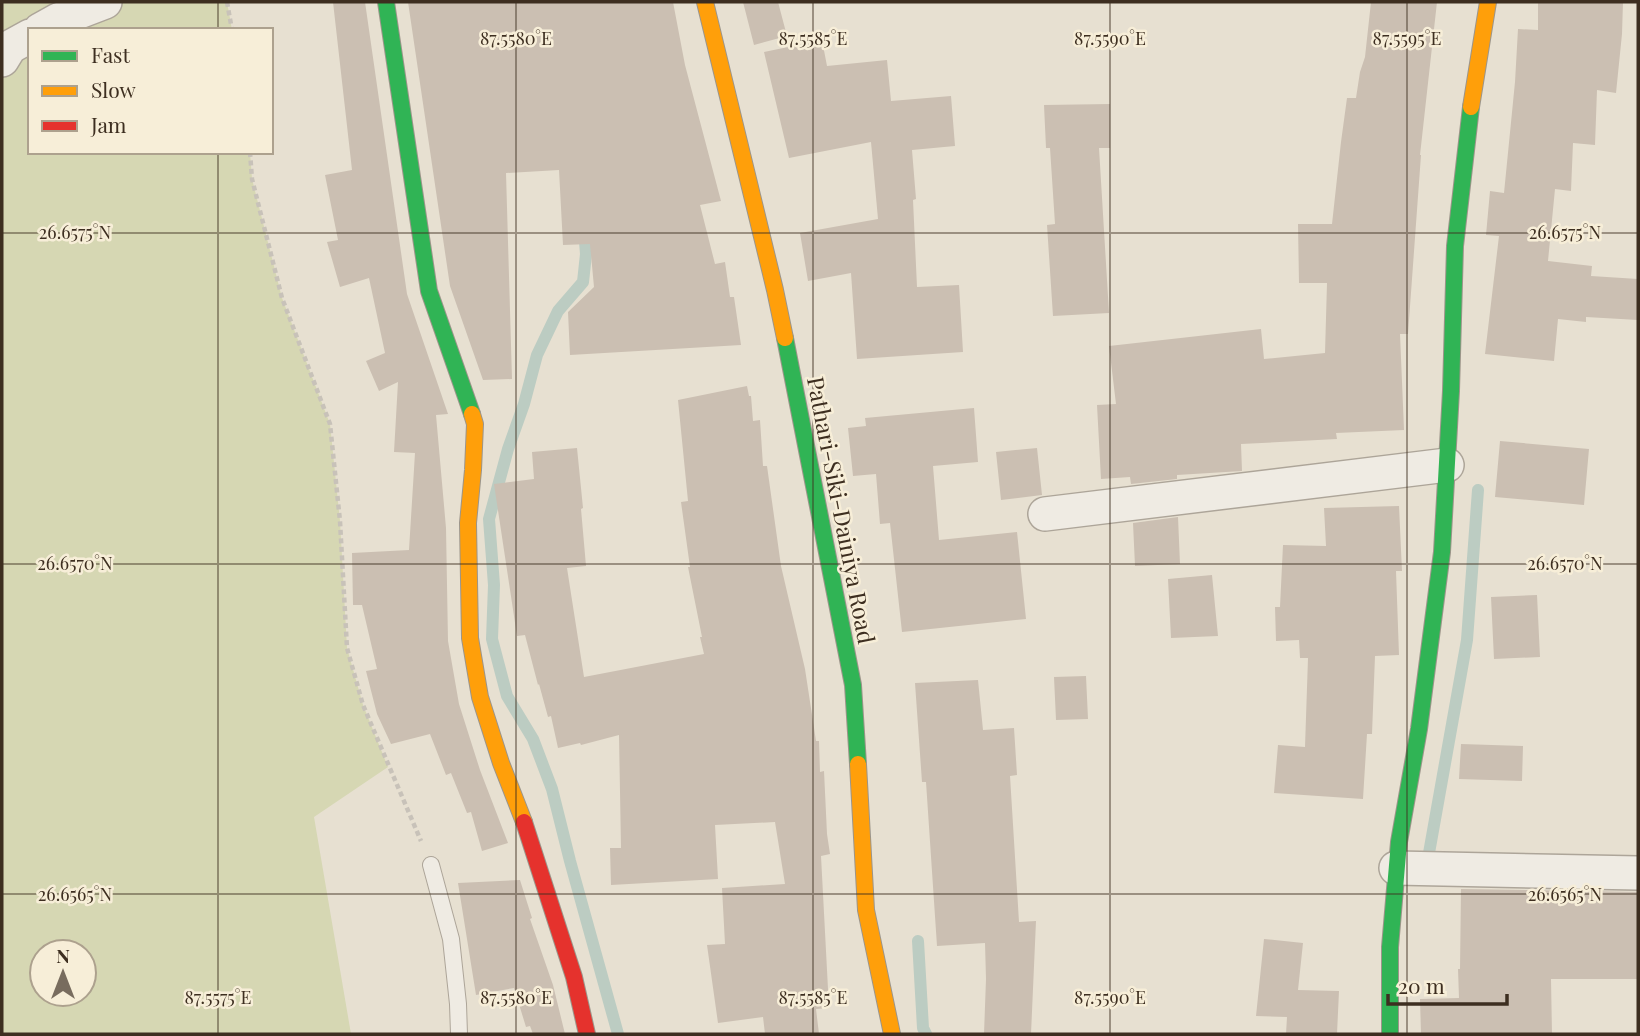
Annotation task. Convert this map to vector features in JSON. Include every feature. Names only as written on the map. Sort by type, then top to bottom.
[{"type":"street","points":[[44,28],[105,2]]},
{"type":"street","points":[[386,2],[429,291],[475,424],[468,523],[470,638],[480,697],[566,951],[587,1034]]},
{"type":"street","name":"Pathari-Siki-Dainiya Road","points":[[705,2],[775,290],[853,685],[866,910],[892,1034]]},
{"type":"street","points":[[1391,1034],[1390,947],[1396,868],[1419,729],[1442,552],[1455,246],[1467,128],[1488,2]]},
{"type":"street","points":[[2,60],[10,47],[28,37]]},
{"type":"street","points":[[1045,514],[1447,465]]},
{"type":"street","points":[[1396,868],[1638,873]]},
{"type":"lane","points":[[430,865],[451,939],[459,1034]]},
{"type":"path","points":[[227,2],[232,28]]},
{"type":"path","points":[[250,154],[252,179],[282,298],[330,424],[340,521],[347,648],[363,705],[430,865]]},
{"type":"green space","points":[[2,2],[227,2],[232,28],[28,28],[28,154],[250,154],[252,179],[282,298],[330,424],[340,521],[347,648],[363,705],[388,767],[314,817],[351,1034],[2,1034]]},
{"type":"building","points":[[333,2],[365,2],[407,294],[448,414],[436,415],[446,528],[448,641],[459,704],[480,770],[508,843],[482,851],[471,812],[467,813],[451,773],[446,775],[430,734],[391,744],[377,714],[366,671],[377,669],[362,605],[353,605],[352,553],[409,550],[415,453],[394,452],[398,382],[379,391],[366,361],[385,353],[369,278],[340,287],[327,242],[338,240],[325,175],[352,170]]},
{"type":"building","points":[[408,2],[673,2],[685,65],[721,201],[700,205],[715,264],[725,262],[730,297],[734,297],[741,345],[570,355],[568,312],[594,287],[590,244],[563,245],[559,170],[506,173],[512,379],[483,380],[450,286]]},
{"type":"building","points":[[743,2],[778,2],[787,36],[754,45]]},
{"type":"building","points":[[1371,2],[1437,2],[1420,155],[1408,334],[1400,334],[1404,430],[1336,433],[1337,439],[1241,444],[1242,471],[1177,475],[1177,479],[1131,484],[1130,477],[1101,479],[1097,405],[1116,404],[1109,346],[1261,329],[1264,359],[1325,353],[1327,283],[1299,283],[1298,224],[1332,224],[1347,98],[1356,98],[1365,57]]},
{"type":"building","points":[[1538,2],[1623,2],[1616,93],[1597,90],[1595,145],[1573,143],[1571,191],[1555,189],[1548,261],[1592,266],[1591,276],[1638,279],[1638,320],[1586,317],[1586,322],[1558,319],[1554,361],[1485,354],[1499,236],[1486,235],[1490,191],[1504,193],[1518,29],[1538,30]]},
{"type":"building","points":[[822,40],[827,66],[887,60],[891,101],[951,96],[955,146],[912,150],[916,199],[913,200],[917,287],[959,285],[963,352],[857,359],[851,273],[808,281],[800,233],[878,219],[871,142],[789,158],[764,52]]},
{"type":"building","points":[[1110,104],[1110,148],[1099,148],[1109,313],[1053,316],[1047,225],[1055,224],[1044,105]]},
{"type":"building","points":[[747,386],[751,396],[753,421],[760,420],[763,466],[767,466],[781,566],[805,669],[816,741],[819,741],[820,772],[824,771],[830,854],[821,856],[829,1008],[816,1009],[819,1034],[765,1034],[763,1017],[718,1023],[707,945],[725,944],[722,888],[785,884],[775,822],[715,825],[718,879],[611,885],[610,848],[621,848],[619,735],[558,748],[551,716],[548,717],[525,635],[517,636],[494,484],[534,479],[532,452],[577,448],[586,566],[567,568],[584,677],[704,654],[688,567],[681,502],[688,501],[678,400]]},
{"type":"building","points":[[974,408],[978,462],[933,466],[939,540],[1017,532],[1026,619],[902,632],[890,523],[880,524],[876,474],[853,476],[848,428],[866,426],[865,418]]},
{"type":"building","points":[[1500,441],[1589,449],[1584,505],[1495,497]]},
{"type":"building","points":[[1037,448],[1042,495],[1001,500],[996,452]]},
{"type":"building","points":[[1399,506],[1402,571],[1396,571],[1399,655],[1375,656],[1372,734],[1367,734],[1363,799],[1274,793],[1278,745],[1305,747],[1308,658],[1300,658],[1299,640],[1276,641],[1275,607],[1280,607],[1283,545],[1326,546],[1324,508]]},
{"type":"building","points":[[1178,517],[1180,564],[1135,566],[1133,523]]},
{"type":"building","points":[[1212,575],[1218,636],[1171,638],[1168,579]]},
{"type":"building","points":[[1537,595],[1540,657],[1494,659],[1491,597]]},
{"type":"building","points":[[1086,676],[1088,719],[1056,720],[1054,677]]},
{"type":"building","points":[[978,680],[983,730],[1014,728],[1017,775],[1010,776],[1019,922],[1036,921],[1031,1034],[984,1034],[985,943],[937,946],[926,782],[922,782],[915,683]]},
{"type":"building","points":[[1461,744],[1523,746],[1522,781],[1459,779]]},
{"type":"building","points":[[520,880],[532,918],[530,919],[553,985],[565,1034],[533,1034],[530,1026],[526,1027],[514,988],[476,995],[458,883]]},
{"type":"building","points":[[1461,889],[1638,892],[1638,979],[1551,979],[1552,1034],[1421,1034],[1420,999],[1459,998]]},
{"type":"building","points":[[1264,939],[1303,943],[1298,990],[1339,991],[1337,1034],[1286,1034],[1287,1017],[1256,1016]]},
{"type":"waterway","points":[[584,229],[586,254],[583,282],[558,311],[537,355],[489,519],[494,585],[492,639],[507,696],[533,739],[552,789],[618,1034]]},
{"type":"waterway","points":[[1429,853],[1467,640],[1478,490]]},
{"type":"waterway","points":[[918,941],[923,1028],[926,1034]]},
{"type":"traffic: fast","points":[[386,2],[429,291],[472,414]]},
{"type":"traffic: fast","points":[[1390,1034],[1390,947],[1399,842],[1419,729],[1442,552],[1451,391],[1455,246],[1471,107]]},
{"type":"traffic: fast","points":[[785,338],[853,685],[858,764]]},
{"type":"traffic: slow","points":[[705,2],[785,338]]},
{"type":"traffic: slow","points":[[1471,107],[1488,2]]},
{"type":"traffic: slow","points":[[472,414],[475,424],[468,523],[470,638],[480,697],[501,763],[524,822]]},
{"type":"traffic: slow","points":[[858,764],[866,910],[892,1034]]},
{"type":"traffic: jam","points":[[524,822],[574,977],[587,1034]]}]
